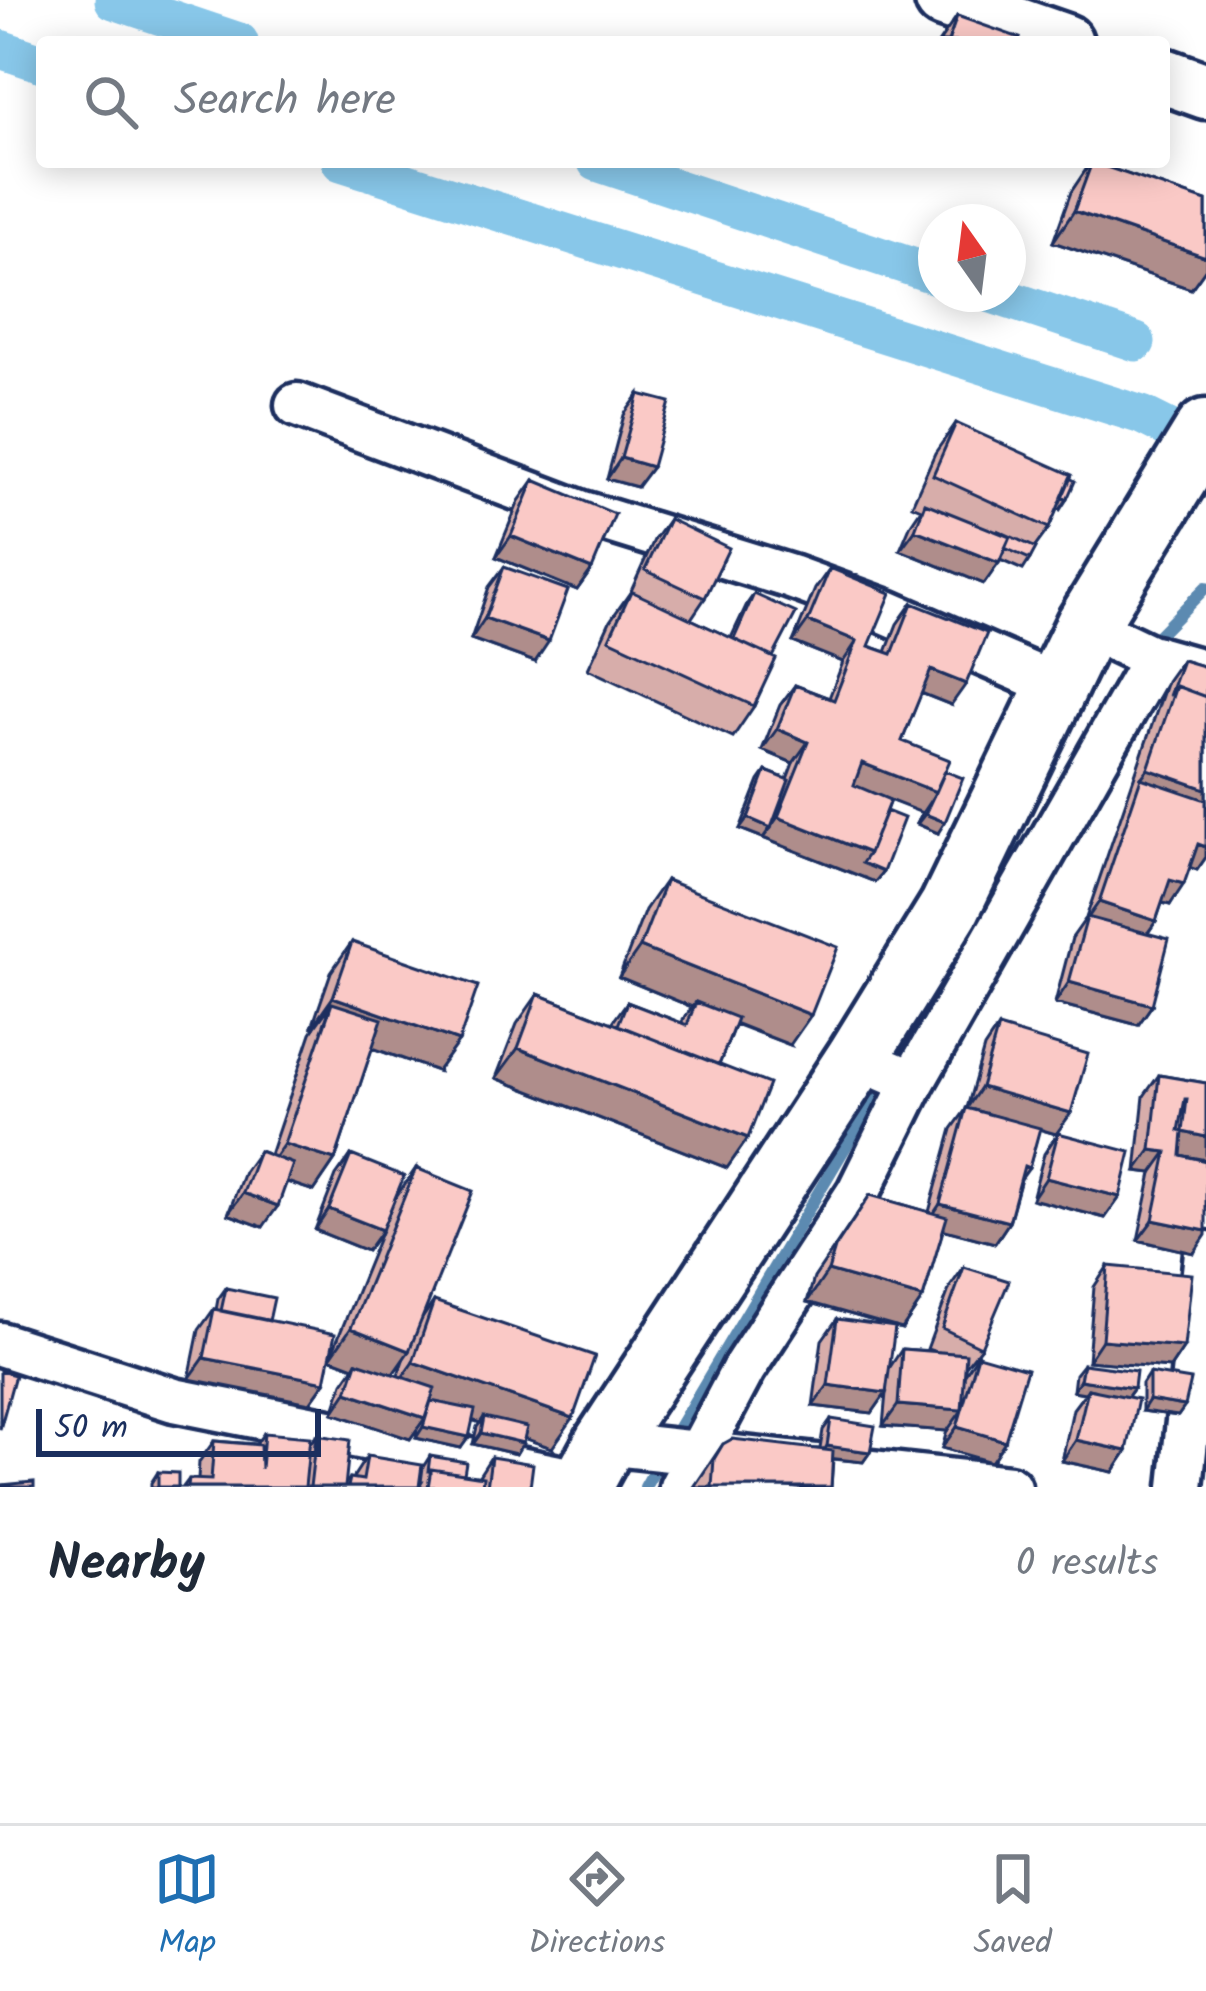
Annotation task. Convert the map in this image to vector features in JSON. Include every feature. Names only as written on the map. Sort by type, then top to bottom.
[{"type":"main road","points":[[602,1465],[884,1069],[950,907],[1058,686],[1098,631],[1202,436]]},
{"type":"street","points":[[943,0],[1048,36]]},
{"type":"street","points":[[1170,78],[1206,91]]},
{"type":"street","points":[[297,405],[580,512],[887,612],[1058,686]]},
{"type":"street","points":[[1098,631],[1152,656],[1206,673]]},
{"type":"street","points":[[690,1470],[744,1368],[858,1193],[884,1069],[1152,656]]},
{"type":"street","points":[[1181,1487],[1206,1253]]},
{"type":"street","points":[[0,1344],[174,1400],[602,1465],[1009,1487]]},
{"type":"building","points":[[957,16],[1014,36],[950,36]]},
{"type":"building","points":[[1090,168],[1110,168],[1206,201],[1206,257],[1074,211]]},
{"type":"building","points":[[639,394],[670,402],[652,467],[621,458]]},
{"type":"building","points":[[956,423],[1072,475],[1049,528],[933,475]]},
{"type":"building","points":[[1070,478],[1075,481],[1067,499],[1062,497]]},
{"type":"building","points":[[534,480],[615,514],[592,569],[511,536]]},
{"type":"building","points":[[925,503],[1010,537],[999,563],[915,530]]},
{"type":"building","points":[[669,519],[729,548],[705,598],[645,570]]},
{"type":"building","points":[[997,530],[1036,548],[1030,559],[1005,548],[1010,537]]},
{"type":"building","points":[[504,567],[568,590],[549,641],[485,618]]},
{"type":"building","points":[[830,568],[891,593],[869,646],[892,654],[912,603],[987,633],[966,684],[931,670],[902,741],[950,760],[936,792],[862,763],[854,785],[890,800],[869,853],[778,817],[808,742],[777,729],[795,685],[834,700],[857,641],[808,621]]},
{"type":"building","points":[[631,591],[776,659],[754,706],[609,639]]},
{"type":"building","points":[[754,594],[796,613],[773,657],[734,639]]},
{"type":"building","points":[[1182,660],[1206,667],[1206,697],[1176,686],[1169,696]]},
{"type":"building","points":[[1176,686],[1206,697],[1206,789],[1148,769]]},
{"type":"building","points":[[766,771],[789,780],[771,828],[748,818]]},
{"type":"building","points":[[945,771],[963,778],[945,822],[925,814]]},
{"type":"building","points":[[1141,778],[1206,800],[1206,847],[1198,844],[1184,884],[1170,880],[1156,921],[1099,902]]},
{"type":"building","points":[[886,811],[904,818],[883,872],[862,863]]},
{"type":"building","points":[[666,880],[838,947],[811,1015],[640,947]]},
{"type":"building","points":[[1087,917],[1169,939],[1152,1005],[1069,982]]},
{"type":"building","points":[[352,942],[478,986],[459,1041],[333,997]]},
{"type":"building","points":[[538,994],[769,1084],[748,1138],[518,1048]]},
{"type":"building","points":[[627,1002],[687,1025],[696,1002],[737,1018],[719,1065],[618,1025]]},
{"type":"building","points":[[332,1003],[382,1019],[335,1160],[284,1144]]},
{"type":"building","points":[[998,1027],[1088,1054],[1071,1113],[981,1087]]},
{"type":"building","points":[[1159,1075],[1206,1083],[1206,1137],[1183,1132],[1181,1155],[1206,1161],[1206,1231],[1153,1220],[1167,1152],[1151,1150]],"holes":[[[1185,1099],[1187,1099],[1183,1132],[1179,1131]]]},
{"type":"building","points":[[966,1108],[1040,1128],[1009,1222],[940,1204]]},
{"type":"building","points":[[1058,1133],[1131,1152],[1120,1197],[1046,1178]]},
{"type":"building","points":[[259,1151],[293,1164],[278,1206],[243,1193]]},
{"type":"building","points":[[351,1155],[404,1176],[382,1230],[329,1209]]},
{"type":"building","points":[[416,1168],[473,1191],[409,1351],[351,1328]]},
{"type":"building","points":[[870,1195],[947,1217],[923,1298],[828,1271],[835,1248]]},
{"type":"building","points":[[1108,1266],[1192,1274],[1184,1347],[1102,1340]]},
{"type":"building","points":[[964,1267],[1009,1281],[981,1347],[942,1328]]},
{"type":"building","points":[[226,1288],[274,1298],[269,1321],[221,1311]]},
{"type":"building","points":[[434,1301],[595,1356],[573,1418],[413,1362]]},
{"type":"building","points":[[214,1309],[335,1334],[325,1382],[204,1358]]},
{"type":"building","points":[[837,1319],[895,1327],[886,1393],[828,1385]]},
{"type":"building","points":[[902,1349],[966,1354],[962,1410],[898,1405]]},
{"type":"building","points":[[978,1355],[1027,1369],[1005,1441],[957,1427]]},
{"type":"building","points":[[357,1362],[435,1388],[425,1418],[347,1392]]},
{"type":"building","points":[[1083,1364],[1136,1371],[1134,1388],[1080,1380]]},
{"type":"building","points":[[0,1371],[15,1375],[0,1429]]},
{"type":"building","points":[[1149,1373],[1191,1380],[1185,1406],[1149,1400]]},
{"type":"building","points":[[1088,1389],[1138,1399],[1127,1451],[1076,1440]]},
{"type":"building","points":[[431,1401],[475,1410],[469,1437],[423,1427]]},
{"type":"building","points":[[484,1417],[527,1427],[523,1443],[481,1433]]},
{"type":"building","points":[[831,1419],[875,1426],[870,1452],[827,1446]]},
{"type":"building","points":[[264,1433],[310,1437],[305,1487],[188,1487],[189,1479],[211,1480],[214,1441],[260,1445],[261,1469]]},
{"type":"building","points":[[316,1435],[350,1440],[345,1487],[310,1487]]},
{"type":"building","points":[[732,1439],[833,1451],[831,1487],[712,1487],[714,1459]]},
{"type":"building","points":[[367,1456],[422,1465],[419,1487],[348,1487],[350,1478],[363,1480]]},
{"type":"building","points":[[430,1456],[466,1462],[464,1474],[428,1471]]},
{"type":"building","points":[[491,1457],[533,1464],[530,1487],[487,1487]]},
{"type":"building","points":[[431,1469],[483,1477],[482,1487],[428,1487]]},
{"type":"building","points":[[158,1472],[178,1473],[178,1487],[158,1487]]},
{"type":"building","points":[[34,1482],[34,1487],[0,1487],[0,1485]]},
{"type":"waterway","points":[[114,0],[221,36]]},
{"type":"waterway","points":[[0,49],[36,61]]},
{"type":"waterway","points":[[360,168],[1142,415],[1206,447]]},
{"type":"waterway","points":[[615,168],[918,269]]},
{"type":"waterway","points":[[1026,305],[1136,342]]},
{"type":"waterway","points":[[1147,647],[1206,587]]},
{"type":"waterway","points":[[672,1439],[1023,848]]},
{"type":"waterway","points":[[645,1487],[662,1457]]}]
